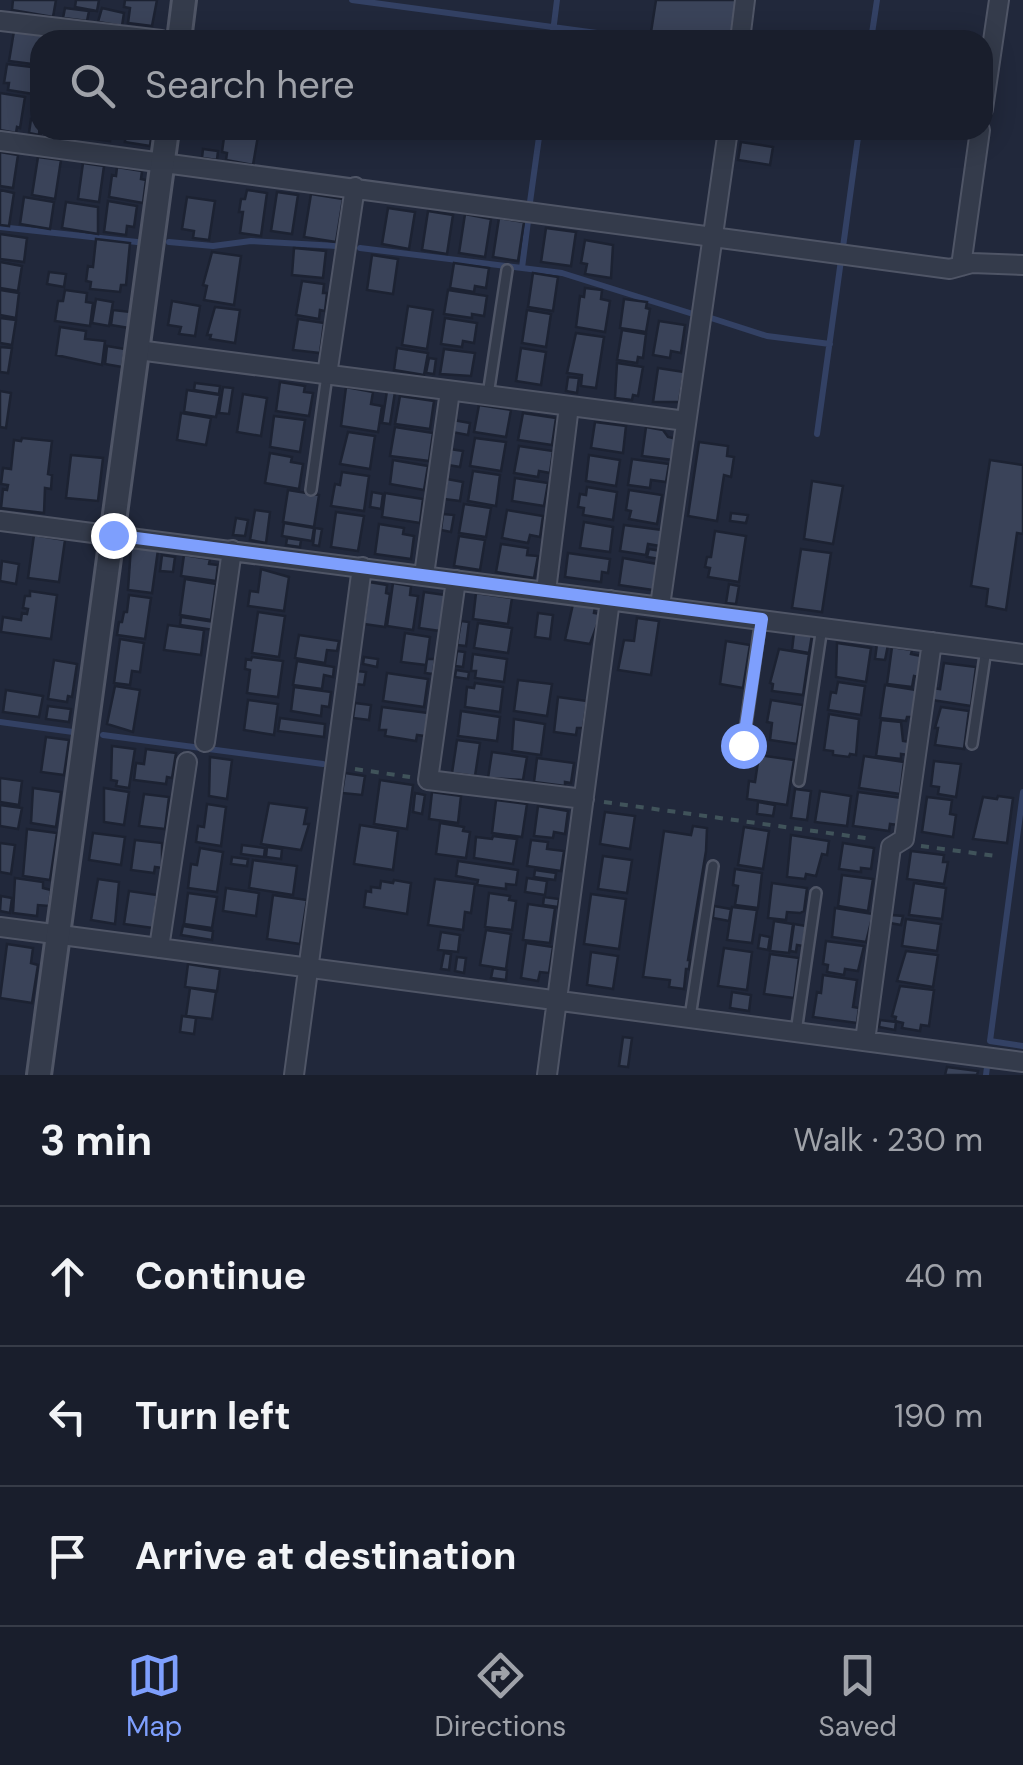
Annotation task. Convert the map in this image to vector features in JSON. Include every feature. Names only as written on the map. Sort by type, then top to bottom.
[{"type":"street","points":[[180,30],[184,0]]},
{"type":"street","points":[[741,30],[745,0]]},
{"type":"street","points":[[993,36],[998,0]]},
{"type":"street","points":[[0,21],[76,30]]},
{"type":"street","points":[[39,1075],[165,140]]},
{"type":"street","points":[[660,606],[727,140]]},
{"type":"street","points":[[961,266],[979,140]]},
{"type":"street","points":[[0,141],[950,269],[972,263],[1023,265]]},
{"type":"street","points":[[327,375],[355,187]]},
{"type":"street","points":[[138,350],[686,421]]},
{"type":"street","points":[[424,575],[450,390]]},
{"type":"street","points":[[546,591],[569,406]]},
{"type":"street","points":[[0,520],[1023,654]]},
{"type":"street","points":[[205,742],[232,550]]},
{"type":"street","points":[[294,1075],[362,567]]},
{"type":"street","points":[[456,580],[428,780],[584,800]]},
{"type":"street","points":[[548,1075],[610,600]]},
{"type":"street","points":[[865,1041],[891,847],[904,839],[932,642]]},
{"type":"street","points":[[160,948],[188,762]]},
{"type":"street","points":[[0,927],[1023,1062]]},
{"type":"lane","points":[[488,395],[507,270]]},
{"type":"lane","points":[[310,490],[327,375]]},
{"type":"lane","points":[[743,745],[762,619]]},
{"type":"lane","points":[[799,780],[822,628]]},
{"type":"lane","points":[[972,744],[986,649]]},
{"type":"lane","points":[[690,1018],[712,866]]},
{"type":"lane","points":[[796,1032],[816,893]]},
{"type":"path","points":[[335,766],[428,780]]},
{"type":"path","points":[[584,800],[996,856]]},
{"type":"building","points":[[13,0],[56,0],[53,17],[12,10]]},
{"type":"building","points":[[76,0],[99,0],[97,11],[75,7]]},
{"type":"building","points":[[125,0],[157,0],[152,26],[128,23],[130,8],[124,7]]},
{"type":"building","points":[[656,0],[740,0],[736,30],[651,30]]},
{"type":"building","points":[[65,8],[89,11],[87,21],[63,18]]},
{"type":"building","points":[[102,8],[124,13],[122,26],[98,22]]},
{"type":"building","points":[[14,31],[30,33],[30,64],[9,61]]},
{"type":"building","points":[[7,64],[30,67],[30,93],[8,90],[9,83],[4,83]]},
{"type":"building","points":[[0,93],[25,97],[16,133],[0,130]]},
{"type":"building","points":[[125,140],[151,140],[150,146]]},
{"type":"building","points":[[224,140],[257,140],[253,165],[226,160],[227,153],[222,152]]},
{"type":"building","points":[[741,142],[773,147],[770,165],[738,160]]},
{"type":"building","points":[[203,149],[218,151],[217,160],[202,158]]},
{"type":"building","points":[[0,152],[18,155],[13,188],[0,186]]},
{"type":"building","points":[[38,157],[61,160],[55,199],[32,195]]},
{"type":"building","points":[[83,163],[104,166],[99,202],[78,199]]},
{"type":"building","points":[[117,167],[142,171],[141,179],[146,180],[143,203],[109,197]]},
{"type":"building","points":[[0,190],[14,193],[9,226],[0,225]]},
{"type":"building","points":[[247,190],[267,193],[261,236],[240,233],[241,199],[245,199]]},
{"type":"building","points":[[277,192],[298,195],[292,234],[271,231]]},
{"type":"building","points":[[311,194],[343,199],[336,242],[304,237]]},
{"type":"building","points":[[24,197],[54,202],[50,229],[20,224]]},
{"type":"building","points":[[187,197],[215,201],[209,240],[193,238],[194,231],[182,229]]},
{"type":"building","points":[[108,201],[137,206],[134,227],[127,226],[126,235],[104,232]]},
{"type":"building","points":[[66,202],[98,207],[98,234],[62,228]]},
{"type":"building","points":[[388,208],[415,212],[409,249],[382,244]]},
{"type":"building","points":[[428,211],[453,215],[447,254],[422,250]]},
{"type":"building","points":[[465,214],[491,219],[485,257],[459,253]]},
{"type":"building","points":[[499,218],[524,222],[518,261],[493,257]]},
{"type":"building","points":[[546,228],[576,232],[571,266],[541,262]]},
{"type":"building","points":[[0,234],[27,238],[24,262],[0,259]]},
{"type":"building","points":[[96,239],[130,243],[126,285],[121,285],[120,292],[90,289],[91,282],[86,281],[88,266],[93,267]]},
{"type":"building","points":[[585,240],[613,245],[611,278],[585,274],[587,264],[581,263]]},
{"type":"building","points":[[294,248],[326,251],[323,278],[292,275]]},
{"type":"building","points":[[212,252],[241,256],[234,305],[204,300],[207,286],[203,285]]},
{"type":"building","points":[[372,255],[398,259],[393,294],[367,290]]},
{"type":"building","points":[[0,262],[22,266],[18,291],[0,288]]},
{"type":"building","points":[[454,263],[489,268],[486,288],[475,286],[474,292],[450,288]]},
{"type":"building","points":[[49,272],[66,274],[64,287],[47,284]]},
{"type":"building","points":[[533,273],[558,277],[553,311],[528,307]]},
{"type":"building","points":[[302,281],[324,284],[325,311],[320,310],[319,319],[296,315]]},
{"type":"building","points":[[585,288],[602,290],[601,299],[610,301],[605,332],[576,327],[580,296],[584,297]]},
{"type":"building","points":[[0,290],[19,293],[16,318],[0,315]]},
{"type":"building","points":[[65,290],[87,293],[86,302],[93,303],[90,326],[55,321],[58,301],[63,301]]},
{"type":"building","points":[[448,290],[487,296],[484,316],[444,314]]},
{"type":"building","points":[[96,299],[113,302],[109,326],[92,323]]},
{"type":"building","points":[[624,299],[647,302],[646,308],[650,309],[646,332],[620,328]]},
{"type":"building","points":[[172,301],[200,306],[195,336],[179,334],[181,327],[168,325]]},
{"type":"building","points":[[408,306],[433,310],[427,349],[402,345]]},
{"type":"building","points":[[215,307],[240,310],[235,343],[210,339],[211,335],[207,335]]},
{"type":"building","points":[[113,310],[131,312],[129,328],[111,325]]},
{"type":"building","points":[[527,310],[551,314],[546,347],[522,343]]},
{"type":"building","points":[[0,318],[16,320],[12,345],[0,343]]},
{"type":"building","points":[[445,318],[477,323],[474,343],[463,341],[462,347],[441,344]]},
{"type":"building","points":[[298,319],[324,323],[320,353],[293,350]]},
{"type":"building","points":[[659,321],[685,325],[681,353],[671,351],[670,358],[653,355]]},
{"type":"building","points":[[60,327],[86,331],[85,339],[105,341],[102,365],[56,355]]},
{"type":"building","points":[[622,330],[646,334],[643,358],[638,357],[637,363],[617,360]]},
{"type":"building","points":[[576,333],[604,337],[596,388],[581,386],[582,375],[567,373]]},
{"type":"building","points":[[107,346],[125,349],[122,367],[105,364]]},
{"type":"building","points":[[0,347],[12,348],[8,373],[0,372]]},
{"type":"building","points":[[397,348],[428,353],[424,375],[394,370]]},
{"type":"building","points":[[521,348],[546,352],[541,385],[516,381]]},
{"type":"building","points":[[444,349],[475,353],[471,376],[440,374]]},
{"type":"building","points":[[429,358],[436,359],[434,374],[426,373]]},
{"type":"building","points":[[617,363],[643,367],[638,396],[633,395],[632,400],[615,398]]},
{"type":"building","points":[[658,368],[684,372],[679,402],[653,402]]},
{"type":"building","points":[[568,377],[579,378],[577,393],[566,391]]},
{"type":"building","points":[[280,382],[305,386],[304,392],[313,393],[309,416],[276,411]]},
{"type":"building","points":[[195,383],[220,386],[219,394],[194,390]]},
{"type":"building","points":[[223,387],[233,388],[229,414],[219,413]]},
{"type":"building","points":[[346,387],[373,392],[371,404],[382,406],[378,432],[341,426]]},
{"type":"building","points":[[187,390],[220,395],[216,417],[184,412]]},
{"type":"building","points":[[0,391],[11,393],[6,428],[0,427]]},
{"type":"building","points":[[387,391],[395,392],[390,424],[382,423]]},
{"type":"building","points":[[243,394],[267,398],[261,436],[237,432]]},
{"type":"building","points":[[400,396],[434,401],[430,429],[395,424]]},
{"type":"building","points":[[479,405],[511,410],[506,437],[474,432]]},
{"type":"building","points":[[181,413],[211,418],[206,445],[177,440]]},
{"type":"building","points":[[523,413],[556,418],[552,445],[518,440]]},
{"type":"building","points":[[274,416],[305,420],[300,452],[270,447]]},
{"type":"building","points":[[453,420],[470,423],[468,435],[452,432]]},
{"type":"building","points":[[595,422],[626,426],[623,453],[591,448]]},
{"type":"building","points":[[395,427],[433,433],[429,461],[390,456]]},
{"type":"building","points":[[646,427],[663,430],[668,437],[677,439],[673,460],[642,456]]},
{"type":"building","points":[[348,432],[375,436],[370,469],[340,464]]},
{"type":"building","points":[[475,438],[506,442],[501,471],[470,466]]},
{"type":"building","points":[[14,440],[52,441],[48,474],[52,475],[51,489],[45,488],[44,513],[1,508],[3,489],[7,490],[8,485],[1,484],[3,468],[11,469]]},
{"type":"building","points":[[699,442],[728,446],[727,456],[734,457],[731,477],[724,475],[717,521],[688,516]]},
{"type":"building","points":[[519,446],[553,451],[550,473],[539,471],[538,477],[514,473]]},
{"type":"building","points":[[450,449],[463,451],[460,467],[448,465]]},
{"type":"building","points":[[270,453],[292,457],[291,462],[303,464],[299,489],[265,483]]},
{"type":"building","points":[[71,455],[103,458],[98,501],[66,498]]},
{"type":"building","points":[[589,455],[620,460],[616,486],[586,481]]},
{"type":"building","points":[[632,459],[669,464],[666,482],[651,480],[650,488],[628,485]]},
{"type":"building","points":[[393,460],[428,466],[424,490],[390,484]]},
{"type":"building","points":[[990,460],[1023,465],[1023,534],[1017,533],[1006,610],[986,606],[988,589],[971,586]]},
{"type":"building","points":[[473,471],[500,475],[496,506],[468,501]]},
{"type":"building","points":[[342,472],[369,476],[364,511],[331,506]]},
{"type":"building","points":[[515,478],[548,483],[544,506],[512,501]]},
{"type":"building","points":[[447,479],[463,482],[460,501],[444,499]]},
{"type":"building","points":[[812,481],[843,486],[833,544],[804,539]]},
{"type":"building","points":[[587,487],[617,492],[613,520],[583,515],[584,508],[578,507],[580,494],[586,495]]},
{"type":"building","points":[[288,490],[319,495],[314,527],[283,522]]},
{"type":"building","points":[[629,490],[662,495],[657,524],[629,519]]},
{"type":"building","points":[[372,492],[383,494],[381,509],[370,507]]},
{"type":"building","points":[[385,493],[423,499],[420,523],[382,517]]},
{"type":"building","points":[[464,504],[491,508],[486,537],[459,533]]},
{"type":"building","points":[[255,510],[270,512],[266,543],[250,540]]},
{"type":"building","points":[[507,510],[543,516],[540,537],[530,535],[528,543],[502,538]]},
{"type":"building","points":[[336,512],[364,516],[358,551],[331,547]]},
{"type":"building","points":[[731,513],[748,515],[746,523],[730,521]]},
{"type":"building","points":[[443,514],[454,515],[451,532],[441,530]]},
{"type":"building","points":[[236,518],[248,520],[245,536],[233,535]]},
{"type":"building","points":[[584,522],[613,527],[610,552],[580,548]]},
{"type":"building","points":[[284,523],[314,528],[312,541],[282,536]]},
{"type":"building","points":[[379,524],[404,528],[403,534],[414,536],[411,559],[375,554]]},
{"type":"building","points":[[624,525],[662,530],[660,546],[648,544],[646,555],[620,551]]},
{"type":"building","points":[[315,528],[322,529],[319,546],[313,545]]},
{"type":"building","points":[[715,531],[746,536],[739,582],[708,577],[710,568],[705,567],[707,557],[711,557]]},
{"type":"building","points":[[34,535],[65,540],[59,582],[28,578]]},
{"type":"building","points":[[459,536],[485,540],[480,570],[454,566]]},
{"type":"building","points":[[287,538],[301,540],[300,547],[286,545]]},
{"type":"building","points":[[501,544],[528,548],[527,555],[538,556],[534,578],[496,572]]},
{"type":"building","points":[[131,546],[158,550],[152,593],[128,590]]},
{"type":"building","points":[[649,549],[661,551],[660,559],[647,557]]},
{"type":"building","points":[[801,549],[831,553],[822,612],[792,608]]},
{"type":"building","points":[[568,553],[610,559],[608,573],[602,572],[601,582],[565,577]]},
{"type":"building","points":[[162,555],[175,557],[173,572],[160,571]]},
{"type":"building","points":[[184,555],[210,559],[209,564],[218,565],[216,581],[181,576]]},
{"type":"building","points":[[623,558],[657,564],[653,590],[619,585]]},
{"type":"building","points":[[2,561],[19,564],[16,584],[0,581]]},
{"type":"building","points":[[261,569],[289,577],[284,611],[248,606],[250,591],[258,592]]},
{"type":"building","points":[[185,579],[216,584],[211,620],[180,615]]},
{"type":"building","points":[[369,582],[387,585],[386,593],[390,594],[385,627],[364,624]]},
{"type":"building","points":[[393,583],[411,586],[410,595],[418,596],[413,630],[387,626]]},
{"type":"building","points":[[729,584],[739,586],[736,604],[726,603]]},
{"type":"building","points":[[30,591],[57,595],[51,639],[1,632],[3,617],[21,620],[22,613],[27,614],[28,609],[23,608]]},
{"type":"building","points":[[424,592],[445,595],[440,631],[419,628]]},
{"type":"building","points":[[476,593],[512,598],[508,624],[473,619]]},
{"type":"building","points":[[129,595],[151,598],[145,639],[117,635]]},
{"type":"building","points":[[573,604],[595,607],[594,613],[601,614],[590,644],[565,640]]},
{"type":"building","points":[[258,612],[285,616],[279,657],[252,653]]},
{"type":"building","points":[[538,613],[553,615],[550,639],[535,637]]},
{"type":"building","points":[[181,617],[215,622],[214,630],[180,625]]},
{"type":"building","points":[[637,618],[659,621],[651,675],[618,670],[624,640],[634,641]]},
{"type":"building","points":[[461,621],[469,622],[466,646],[457,645]]},
{"type":"building","points":[[478,623],[512,628],[508,653],[474,648]]},
{"type":"building","points":[[168,625],[204,630],[201,655],[164,650]]},
{"type":"building","points":[[405,633],[430,637],[426,665],[401,662]]},
{"type":"building","points":[[794,633],[812,635],[809,653],[792,650]]},
{"type":"building","points":[[299,635],[339,641],[337,651],[327,650],[325,663],[295,658]]},
{"type":"building","points":[[120,639],[144,643],[140,672],[132,671],[130,685],[114,683]]},
{"type":"building","points":[[726,641],[750,645],[743,688],[720,684]]},
{"type":"building","points":[[837,643],[871,648],[866,682],[836,677]]},
{"type":"building","points":[[877,644],[888,645],[885,660],[875,659]]},
{"type":"building","points":[[892,647],[912,650],[911,654],[921,656],[912,687],[887,684]]},
{"type":"building","points":[[779,649],[809,654],[803,695],[772,691],[770,683]]},
{"type":"building","points":[[457,651],[465,652],[463,667],[455,666]]},
{"type":"building","points":[[473,654],[507,659],[504,682],[475,678],[476,671],[471,671]]},
{"type":"building","points":[[364,657],[378,659],[377,667],[363,664]]},
{"type":"building","points":[[246,659],[283,661],[278,697],[247,693],[250,670],[245,669]]},
{"type":"building","points":[[427,659],[435,659],[433,674],[425,673]]},
{"type":"building","points":[[54,660],[77,664],[72,697],[68,696],[67,702],[48,699]]},
{"type":"building","points":[[297,661],[334,667],[333,677],[324,675],[322,689],[293,685]]},
{"type":"building","points":[[944,663],[976,667],[971,706],[932,700],[933,688],[940,689]]},
{"type":"building","points":[[456,670],[469,672],[468,679],[455,677]]},
{"type":"building","points":[[357,671],[366,672],[364,685],[355,684]]},
{"type":"building","points":[[387,673],[428,679],[424,707],[383,701]]},
{"type":"building","points":[[518,680],[552,684],[547,716],[514,711]]},
{"type":"building","points":[[838,682],[865,686],[861,715],[828,710],[831,692],[836,693]]},
{"type":"building","points":[[475,683],[503,687],[500,712],[465,707],[467,687],[474,688]]},
{"type":"building","points":[[885,685],[916,690],[913,717],[906,721],[880,718]]},
{"type":"building","points":[[115,686],[140,690],[133,732],[107,724]]},
{"type":"building","points":[[294,687],[331,692],[329,707],[322,706],[321,716],[291,711]]},
{"type":"building","points":[[6,690],[43,696],[39,717],[3,712]]},
{"type":"building","points":[[558,697],[587,701],[583,728],[577,728],[576,735],[554,732]]},
{"type":"building","points":[[248,700],[278,704],[274,735],[244,730]]},
{"type":"building","points":[[771,700],[803,705],[797,744],[770,740],[772,723],[767,722]]},
{"type":"building","points":[[355,703],[371,705],[369,720],[353,718]]},
{"type":"building","points":[[48,706],[71,709],[69,722],[46,719]]},
{"type":"building","points":[[382,707],[428,713],[425,736],[417,735],[416,741],[385,736],[386,730],[379,730]]},
{"type":"building","points":[[941,707],[969,711],[964,749],[935,745]]},
{"type":"building","points":[[461,711],[500,717],[497,741],[458,736]]},
{"type":"building","points":[[829,714],[859,719],[856,755],[833,755],[833,751],[824,750]]},
{"type":"building","points":[[280,718],[325,724],[324,737],[278,731]]},
{"type":"building","points":[[514,719],[545,724],[541,755],[512,751]]},
{"type":"building","points":[[881,720],[901,722],[903,741],[910,742],[908,755],[901,754],[901,759],[876,756]]},
{"type":"building","points":[[46,737],[69,740],[64,775],[41,772]]},
{"type":"building","points":[[457,740],[480,743],[475,776],[452,773]]},
{"type":"building","points":[[112,746],[135,749],[129,788],[116,786],[117,781],[111,780]]},
{"type":"building","points":[[146,749],[176,753],[172,778],[167,777],[166,784],[134,780],[136,763],[144,764]]},
{"type":"building","points":[[492,752],[527,757],[523,780],[488,778]]},
{"type":"building","points":[[759,755],[794,760],[787,805],[747,799],[749,781],[755,782]]},
{"type":"building","points":[[864,756],[904,762],[900,794],[859,788]]},
{"type":"building","points":[[210,757],[232,760],[227,799],[209,796]]},
{"type":"building","points":[[537,758],[574,763],[571,783],[565,782],[565,786],[534,782]]},
{"type":"building","points":[[934,761],[961,764],[956,797],[938,794],[939,787],[931,786]]},
{"type":"building","points":[[345,773],[365,776],[362,795],[342,793]]},
{"type":"building","points":[[0,778],[22,781],[19,805],[0,802]]},
{"type":"building","points":[[380,780],[413,785],[407,829],[374,824]]},
{"type":"building","points":[[33,788],[61,792],[56,827],[31,823]]},
{"type":"building","points":[[104,788],[129,792],[124,825],[104,822]]},
{"type":"building","points":[[795,789],[811,791],[807,820],[791,818]]},
{"type":"building","points":[[820,791],[851,796],[847,826],[815,822]]},
{"type":"building","points":[[432,792],[461,796],[458,823],[429,819]]},
{"type":"building","points":[[858,792],[902,798],[898,825],[890,824],[889,831],[853,826]]},
{"type":"building","points":[[415,793],[425,795],[422,814],[413,812]]},
{"type":"building","points":[[144,794],[169,797],[165,829],[139,826]]},
{"type":"building","points":[[927,797],[952,800],[950,814],[956,815],[953,837],[922,832]]},
{"type":"building","points":[[983,797],[1013,798],[1007,843],[973,839]]},
{"type":"building","points":[[496,800],[527,804],[522,837],[492,833]]},
{"type":"building","points":[[758,802],[775,805],[773,816],[757,814]]},
{"type":"building","points":[[269,803],[307,808],[304,824],[309,824],[301,850],[261,844]]},
{"type":"building","points":[[207,804],[226,807],[221,846],[196,842],[198,826],[204,827]]},
{"type":"building","points":[[0,805],[22,808],[18,829],[0,826]]},
{"type":"building","points":[[538,806],[568,811],[565,834],[554,832],[553,838],[534,836]]},
{"type":"building","points":[[605,812],[635,816],[630,849],[600,844]]},
{"type":"building","points":[[440,823],[464,827],[463,831],[470,832],[466,858],[436,854]]},
{"type":"building","points":[[360,825],[398,831],[393,870],[354,864]]},
{"type":"building","points":[[693,826],[707,828],[706,851],[684,989],[669,987],[670,980],[643,977],[664,831],[691,835]]},
{"type":"building","points":[[744,827],[769,831],[763,869],[738,865]]},
{"type":"building","points":[[27,829],[57,833],[50,880],[23,876]]},
{"type":"building","points":[[93,833],[125,837],[121,865],[89,860]]},
{"type":"building","points":[[791,835],[829,841],[816,876],[787,877]]},
{"type":"building","points":[[476,837],[517,839],[513,864],[474,858]]},
{"type":"building","points":[[135,840],[162,843],[162,868],[155,867],[154,873],[131,870]]},
{"type":"building","points":[[531,840],[548,842],[547,849],[564,851],[561,871],[527,866]]},
{"type":"building","points":[[0,843],[15,845],[11,874],[0,872]]},
{"type":"building","points":[[843,843],[874,848],[871,869],[839,869]]},
{"type":"building","points":[[242,845],[265,848],[264,857],[241,854]]},
{"type":"building","points":[[267,847],[282,849],[281,859],[266,857]]},
{"type":"building","points":[[200,848],[223,852],[217,892],[188,888],[191,864],[197,865]]},
{"type":"building","points":[[911,851],[944,855],[943,862],[948,862],[944,884],[907,879]]},
{"type":"building","points":[[603,856],[632,860],[627,893],[598,889]]},
{"type":"building","points":[[232,857],[248,859],[247,866],[231,864]]},
{"type":"building","points":[[253,860],[297,866],[293,895],[249,888]]},
{"type":"building","points":[[458,861],[518,870],[516,885],[506,884],[506,889],[477,885],[478,880],[456,876]]},
{"type":"building","points":[[735,869],[762,873],[758,908],[735,905]]},
{"type":"building","points":[[535,870],[556,873],[555,880],[534,877]]},
{"type":"building","points":[[842,875],[873,879],[868,911],[838,906]]},
{"type":"building","points":[[15,878],[43,882],[43,888],[51,890],[49,906],[38,905],[37,916],[13,913]]},
{"type":"building","points":[[527,878],[547,881],[545,895],[525,892]]},
{"type":"building","points":[[98,879],[119,882],[115,924],[91,920]]},
{"type":"building","points":[[435,879],[475,884],[471,913],[465,912],[463,930],[428,925]]},
{"type":"building","points":[[381,881],[411,883],[407,914],[364,907],[366,891],[380,888]]},
{"type":"building","points":[[772,883],[807,888],[804,911],[787,912],[786,920],[768,918]]},
{"type":"building","points":[[914,883],[946,888],[942,919],[909,915]]},
{"type":"building","points":[[226,888],[259,893],[256,916],[223,911]]},
{"type":"building","points":[[129,891],[157,895],[153,928],[124,924]]},
{"type":"building","points":[[188,893],[217,897],[212,928],[184,924]]},
{"type":"building","points":[[489,893],[510,896],[509,900],[516,901],[512,930],[485,927]]},
{"type":"building","points":[[591,894],[626,899],[619,949],[584,944]]},
{"type":"building","points":[[273,895],[307,900],[300,944],[267,939]]},
{"type":"building","points":[[1,896],[12,898],[10,913],[0,911]]},
{"type":"building","points":[[544,897],[559,899],[558,907],[543,905]]},
{"type":"building","points":[[528,904],[555,908],[550,943],[523,940]]},
{"type":"building","points":[[714,906],[731,909],[729,921],[713,918]]},
{"type":"building","points":[[732,907],[757,910],[752,943],[727,940]]},
{"type":"building","points":[[835,908],[873,914],[866,942],[832,937]]},
{"type":"building","points":[[891,915],[903,916],[901,925],[890,923]]},
{"type":"building","points":[[906,919],[941,924],[937,951],[902,946]]},
{"type":"building","points":[[774,921],[793,924],[789,953],[770,951]]},
{"type":"building","points":[[794,924],[806,926],[803,946],[797,945],[796,952],[790,951]]},
{"type":"building","points":[[183,926],[213,931],[212,940],[181,935]]},
{"type":"building","points":[[486,930],[511,934],[506,969],[480,965]]},
{"type":"building","points":[[441,932],[460,935],[458,952],[438,950]]},
{"type":"building","points":[[760,935],[770,937],[768,950],[758,948]]},
{"type":"building","points":[[826,941],[864,946],[858,971],[845,969],[844,975],[827,972],[828,965],[823,964]]},
{"type":"building","points":[[526,943],[553,947],[549,973],[540,972],[538,981],[521,978]]},
{"type":"building","points":[[7,944],[33,948],[31,963],[38,965],[32,1003],[0,998]]},
{"type":"building","points":[[724,948],[752,952],[747,990],[718,986]]},
{"type":"building","points":[[906,951],[938,955],[933,987],[897,981]]},
{"type":"building","points":[[591,952],[618,956],[613,989],[587,985]]},
{"type":"building","points":[[444,953],[451,954],[449,970],[441,969]]},
{"type":"building","points":[[770,954],[799,958],[794,998],[764,994]]},
{"type":"building","points":[[457,957],[466,958],[464,973],[455,971]]},
{"type":"building","points":[[188,964],[220,969],[217,991],[185,987]]},
{"type":"building","points":[[493,968],[507,970],[506,980],[491,978]]},
{"type":"building","points":[[823,975],[857,980],[853,1007],[859,1008],[857,1023],[813,1017]]},
{"type":"building","points":[[900,986],[934,990],[929,1026],[921,1025],[920,1031],[902,1028],[903,1023],[895,1021],[892,1016]]},
{"type":"building","points":[[190,988],[216,992],[212,1019],[186,1016]]},
{"type":"building","points":[[732,992],[751,995],[749,1011],[730,1008]]},
{"type":"building","points":[[182,1016],[196,1018],[194,1034],[180,1032]]},
{"type":"building","points":[[880,1020],[896,1022],[895,1030],[879,1027]]},
{"type":"building","points":[[623,1037],[632,1038],[628,1067],[619,1066]]},
{"type":"building","points":[[947,1067],[978,1071],[977,1075],[945,1075]]},
{"type":"waterway","points":[[352,0],[575,30]]},
{"type":"waterway","points":[[553,30],[557,0]]},
{"type":"waterway","points":[[872,30],[877,0]]},
{"type":"waterway","points":[[530,202],[539,140]]},
{"type":"waterway","points":[[843,247],[858,140]]},
{"type":"waterway","points":[[522,268],[528,221]]},
{"type":"waterway","points":[[0,227],[137,242]]},
{"type":"waterway","points":[[169,242],[337,246]]},
{"type":"waterway","points":[[360,248],[562,273],[693,314]]},
{"type":"waterway","points":[[817,434],[841,260]]},
{"type":"waterway","points":[[711,318],[767,336],[830,344]]},
{"type":"waterway","points":[[0,722],[73,732]]},
{"type":"waterway","points":[[103,735],[323,764]]},
{"type":"waterway","points":[[1023,792],[990,1041],[1023,1046]]},
{"type":"waterway","points":[[986,1075],[987,1067]]},
{"type":"route","points":[[113,535],[762,619],[743,745]]}]
